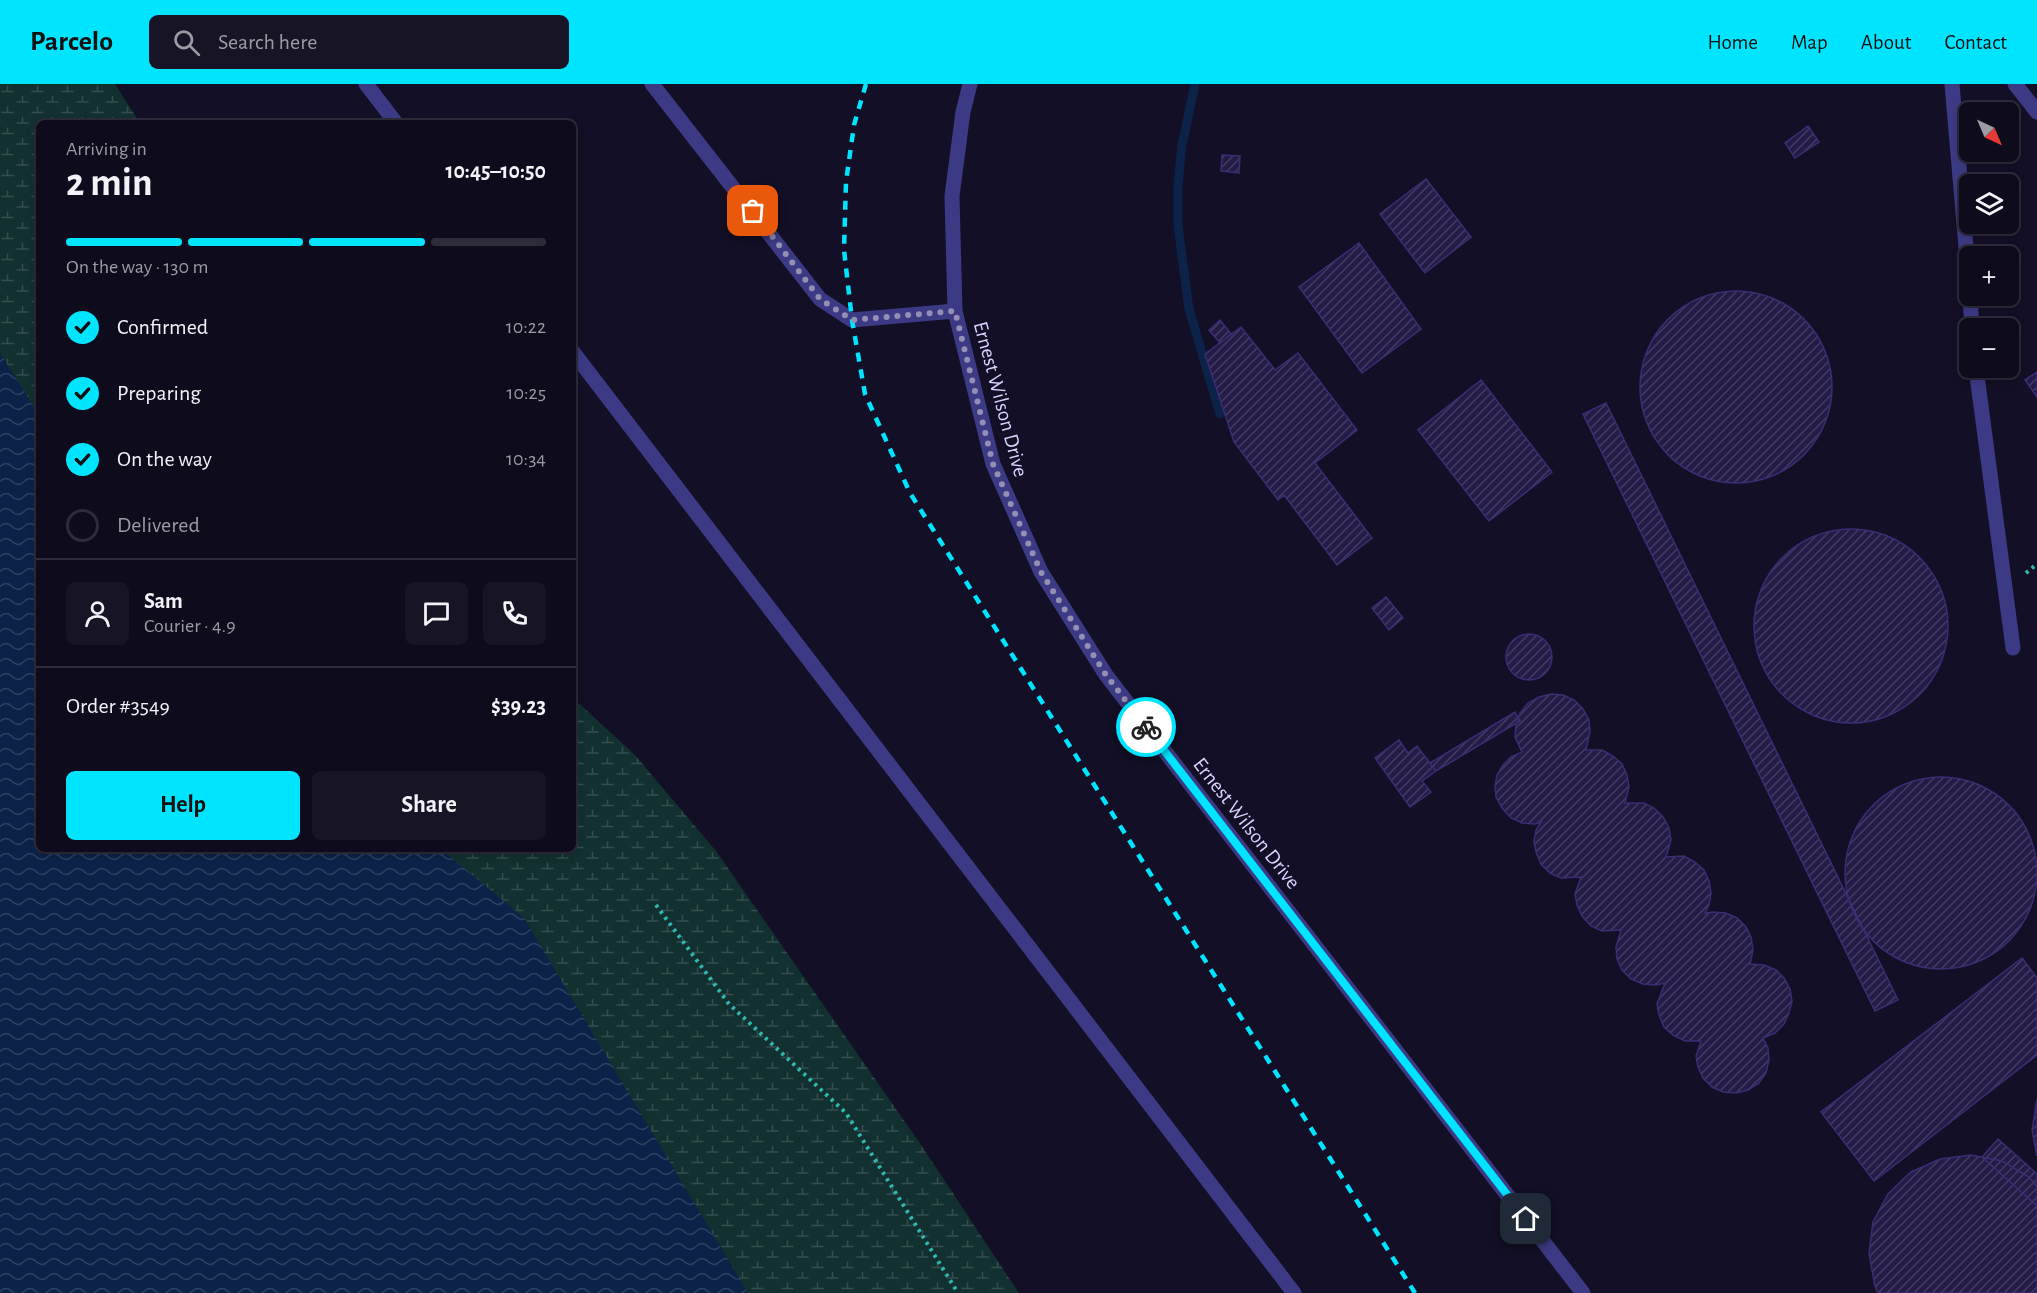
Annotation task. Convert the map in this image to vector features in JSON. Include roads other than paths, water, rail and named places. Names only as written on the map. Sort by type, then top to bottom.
[{"type":"lane","points":[[366,84],[394,120]]},
{"type":"lane","points":[[652,84],[820,299],[852,320],[955,311]]},
{"type":"lane","name":"Ernest Wilson Drive","points":[[970,84],[963,112],[952,196],[955,311],[993,464],[1041,572],[1106,675],[1583,1293]]},
{"type":"lane","points":[[1952,84],[1966,246]]},
{"type":"lane","points":[[2015,84],[2037,112]]},
{"type":"lane","points":[[576,356],[1294,1293]]},
{"type":"lane","points":[[1977,378],[2013,648]]},
{"type":"water","points":[[0,353],[36,410],[36,852],[445,852],[524,918],[748,1293],[0,1293]]},
{"type":"waterway","points":[[1195,84],[1182,145],[1178,184],[1178,226],[1189,309],[1220,414]]},
{"type":"railway","points":[[866,84],[854,125],[846,182],[844,250],[852,320],[865,394],[910,493],[1415,1293]]}]
